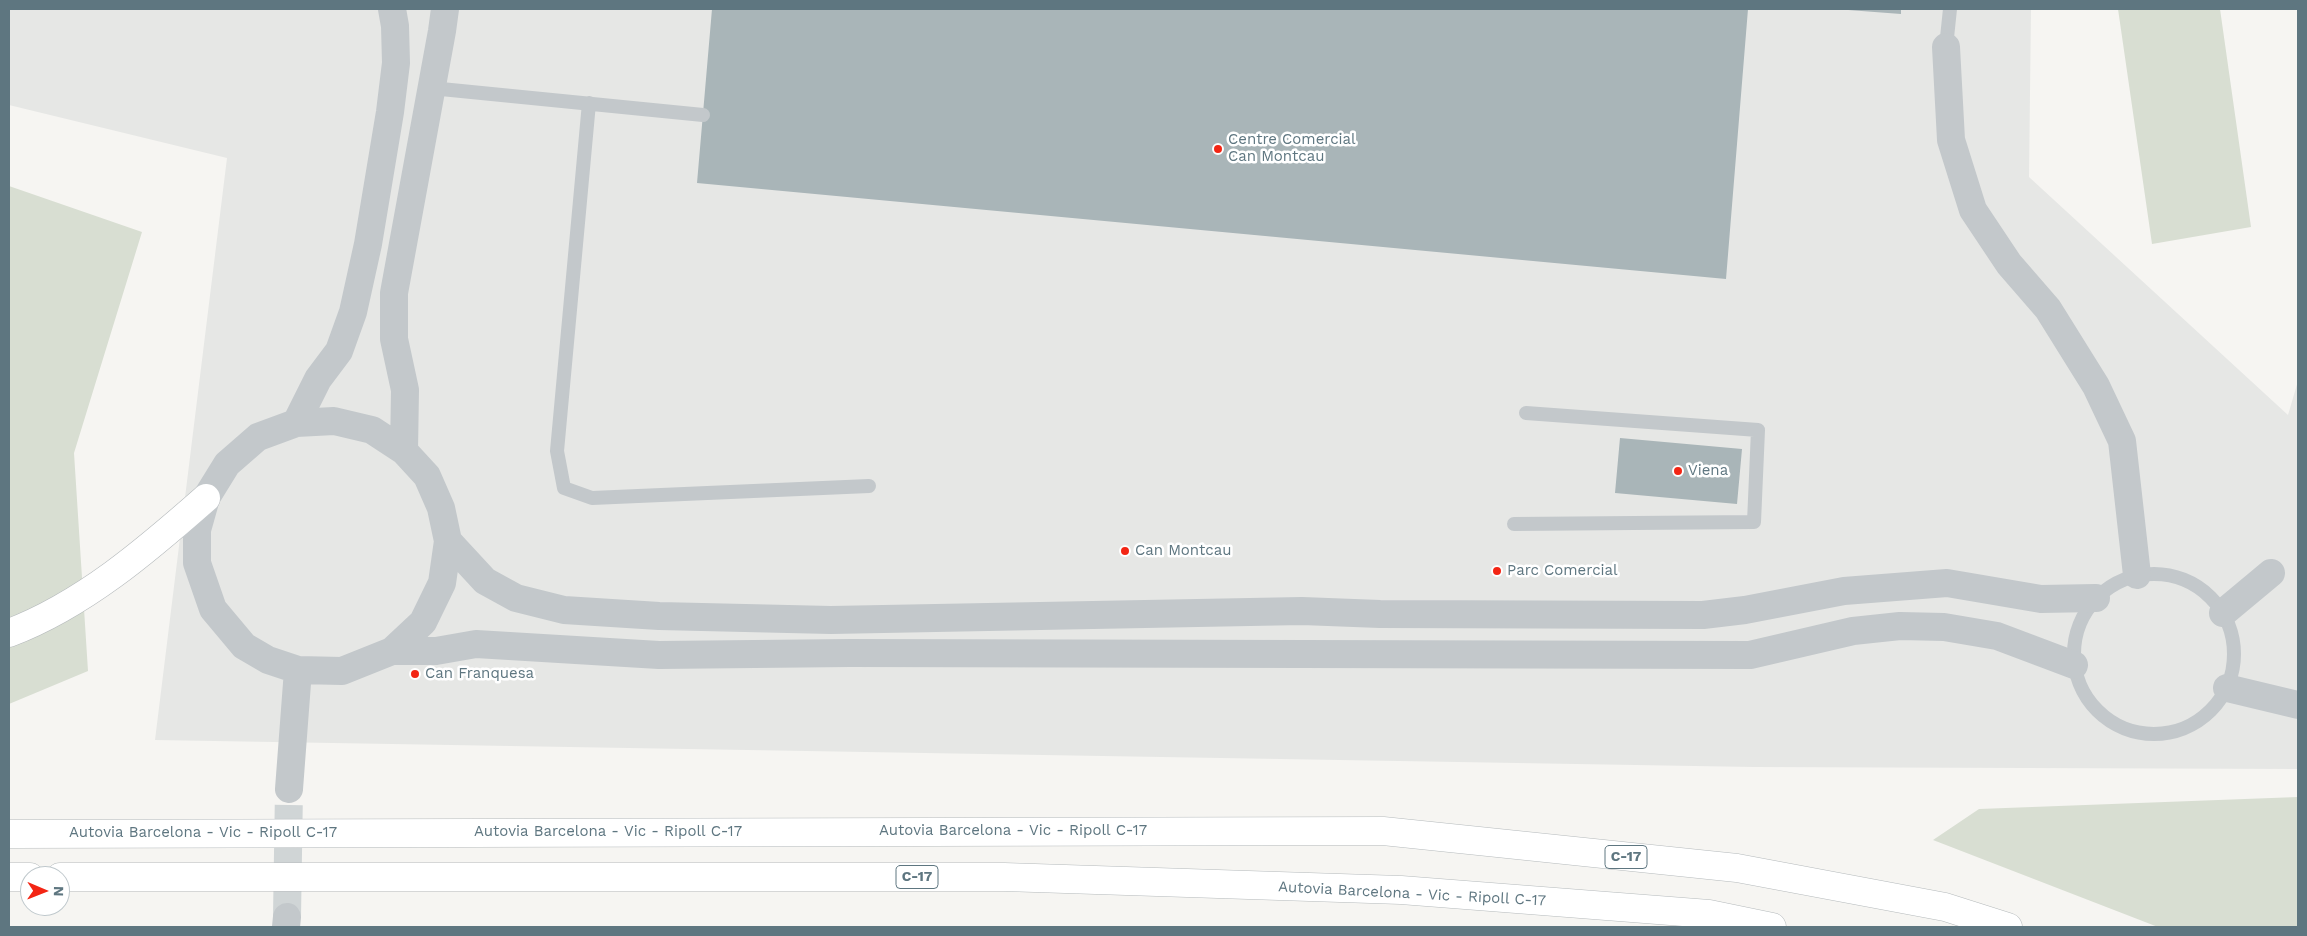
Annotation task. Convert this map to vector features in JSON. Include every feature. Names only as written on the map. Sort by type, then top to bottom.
[{"type":"highway","points":[[9,633],[70,604],[151,546],[206,498]]},
{"type":"highway","name":"Autovia Barcelona - Vic - Ripoll C-17","points":[[9,834],[1383,831],[1737,868],[1945,908],[2008,927]]},
{"type":"highway","name":"Autovia Barcelona - Vic - Ripoll C-17","points":[[70,877],[1004,878],[1401,890],[1709,914],[1772,927]]},
{"type":"street","points":[[296,423],[318,379],[339,351],[353,312],[369,235],[390,112],[396,63],[395,26],[392,9]]},
{"type":"street","points":[[404,451],[405,390],[394,339],[394,293],[445,9]]},
{"type":"street","points":[[1946,47],[1952,140],[1973,210],[2009,264],[2048,309],[2096,386],[2122,441],[2138,575]]},
{"type":"street","points":[[334,421],[372,430],[404,451],[427,476],[442,508],[448,541],[442,583],[423,622],[392,651],[342,671],[298,670],[268,660],[244,646],[213,609],[197,563],[197,530],[206,498],[227,464],[258,438],[296,423],[334,421]]},
{"type":"street","points":[[448,541],[485,581],[516,598],[564,610],[677,617],[831,620],[1302,611],[1380,614],[1556,613],[1658,616],[1703,615],[1844,591],[1947,583],[2041,599],[2096,598]]},
{"type":"street","points":[[2223,613],[2271,573]]},
{"type":"street","points":[[392,651],[436,651],[476,644],[659,655],[1364,653],[1706,656],[1750,655],[1853,631],[1900,626],[1944,627],[1997,636],[2074,665]]},
{"type":"street","points":[[289,789],[298,670]]},
{"type":"street","points":[[2228,688],[2298,705]]},
{"type":"lane","points":[[1946,47],[1950,9]]},
{"type":"lane","points":[[431,88],[703,115]]},
{"type":"lane","points":[[588,104],[556,451],[564,488],[592,498],[869,486]]},
{"type":"lane","points":[[1514,524],[1754,522],[1758,430],[1526,413]]},
{"type":"lane","points":[[2138,575],[2171,575],[2201,588],[2223,613],[2233,637],[2234,663],[2228,688],[2212,710],[2192,725],[2168,734],[2142,734],[2117,726],[2097,711],[2082,690],[2074,665],[2074,641],[2082,618],[2096,598],[2115,583],[2138,575]]},
{"type":"shaded area","points":[[9,9],[2031,9],[2029,177],[2288,415],[2298,381],[2298,769],[1754,767],[155,740],[227,158],[9,105]]},
{"type":"shaded area","points":[[2118,9],[2220,9],[2251,227],[2152,244]]},
{"type":"shaded area","points":[[9,186],[142,232],[74,453],[88,671],[9,704]]},
{"type":"shaded area","points":[[2298,797],[2298,927],[2158,927],[1933,840],[1979,809]]},
{"type":"building","name":"Centre Comercial Can Montcau","points":[[712,9],[1748,9],[1726,279],[697,183]]},
{"type":"building","points":[[1835,9],[1901,9],[1901,14]]},
{"type":"building","name":"Viena","points":[[1620,438],[1742,449],[1737,504],[1615,493]]},
{"type":"tunnel","points":[[287,917],[289,789]]},
{"type":"place","name":"Centre Comercial Can Montcau","points":[[1218,149]]},
{"type":"place","name":"Viena","points":[[1678,471]]},
{"type":"place","name":"Can Montcau","points":[[1125,551]]},
{"type":"place","name":"Parc Comercial","points":[[1497,571]]},
{"type":"place","name":"Can Franquesa","points":[[415,674]]}]
